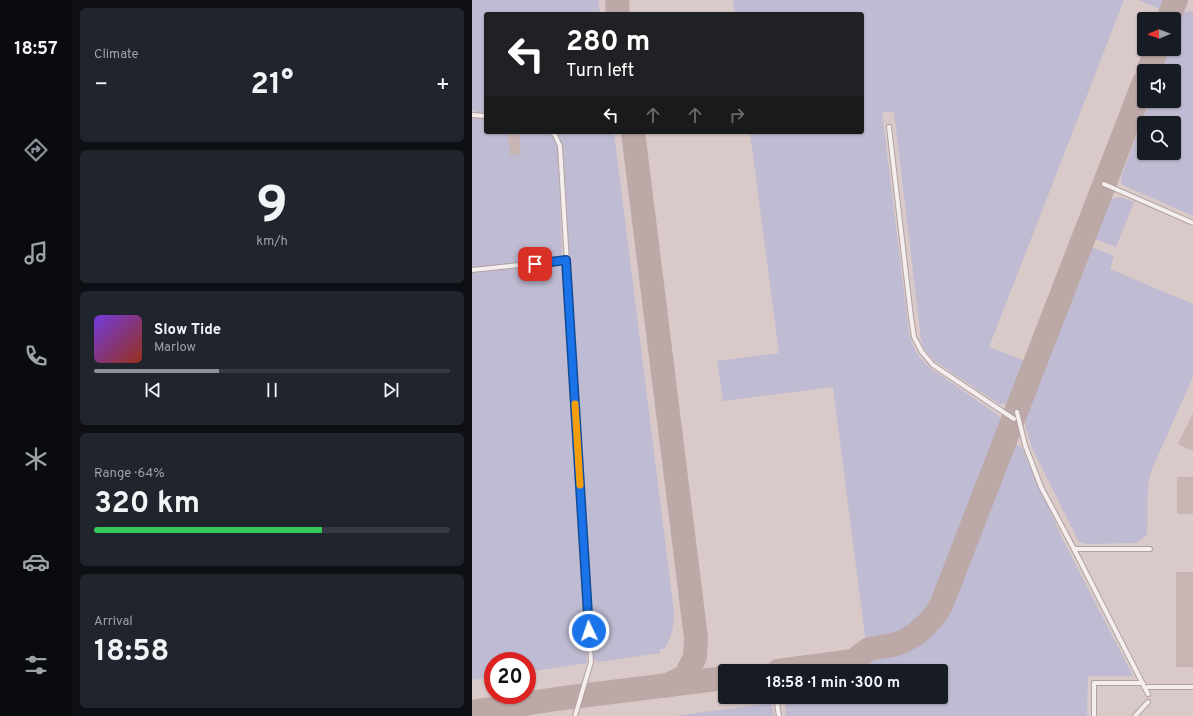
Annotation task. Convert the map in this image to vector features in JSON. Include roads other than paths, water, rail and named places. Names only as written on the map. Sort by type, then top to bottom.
[{"type":"lane","points":[[472,114],[484,116]]},
{"type":"lane","points":[[889,127],[914,337],[922,352],[933,365],[1014,420]]},
{"type":"lane","points":[[554,134],[560,146],[591,662],[574,716]]},
{"type":"lane","points":[[1104,184],[1193,223]]},
{"type":"lane","points":[[472,270],[566,260]]},
{"type":"lane","points":[[1016,412],[1025,445],[1041,487],[1148,694]]},
{"type":"lane","points":[[1074,549],[1150,549]]},
{"type":"lane","points":[[1094,716],[1094,683],[1143,683]]},
{"type":"lane","points":[[1148,687],[1193,687]]},
{"type":"lane","points":[[1135,716],[1148,702]]},
{"type":"lane","points":[[777,704],[779,716]]}]
